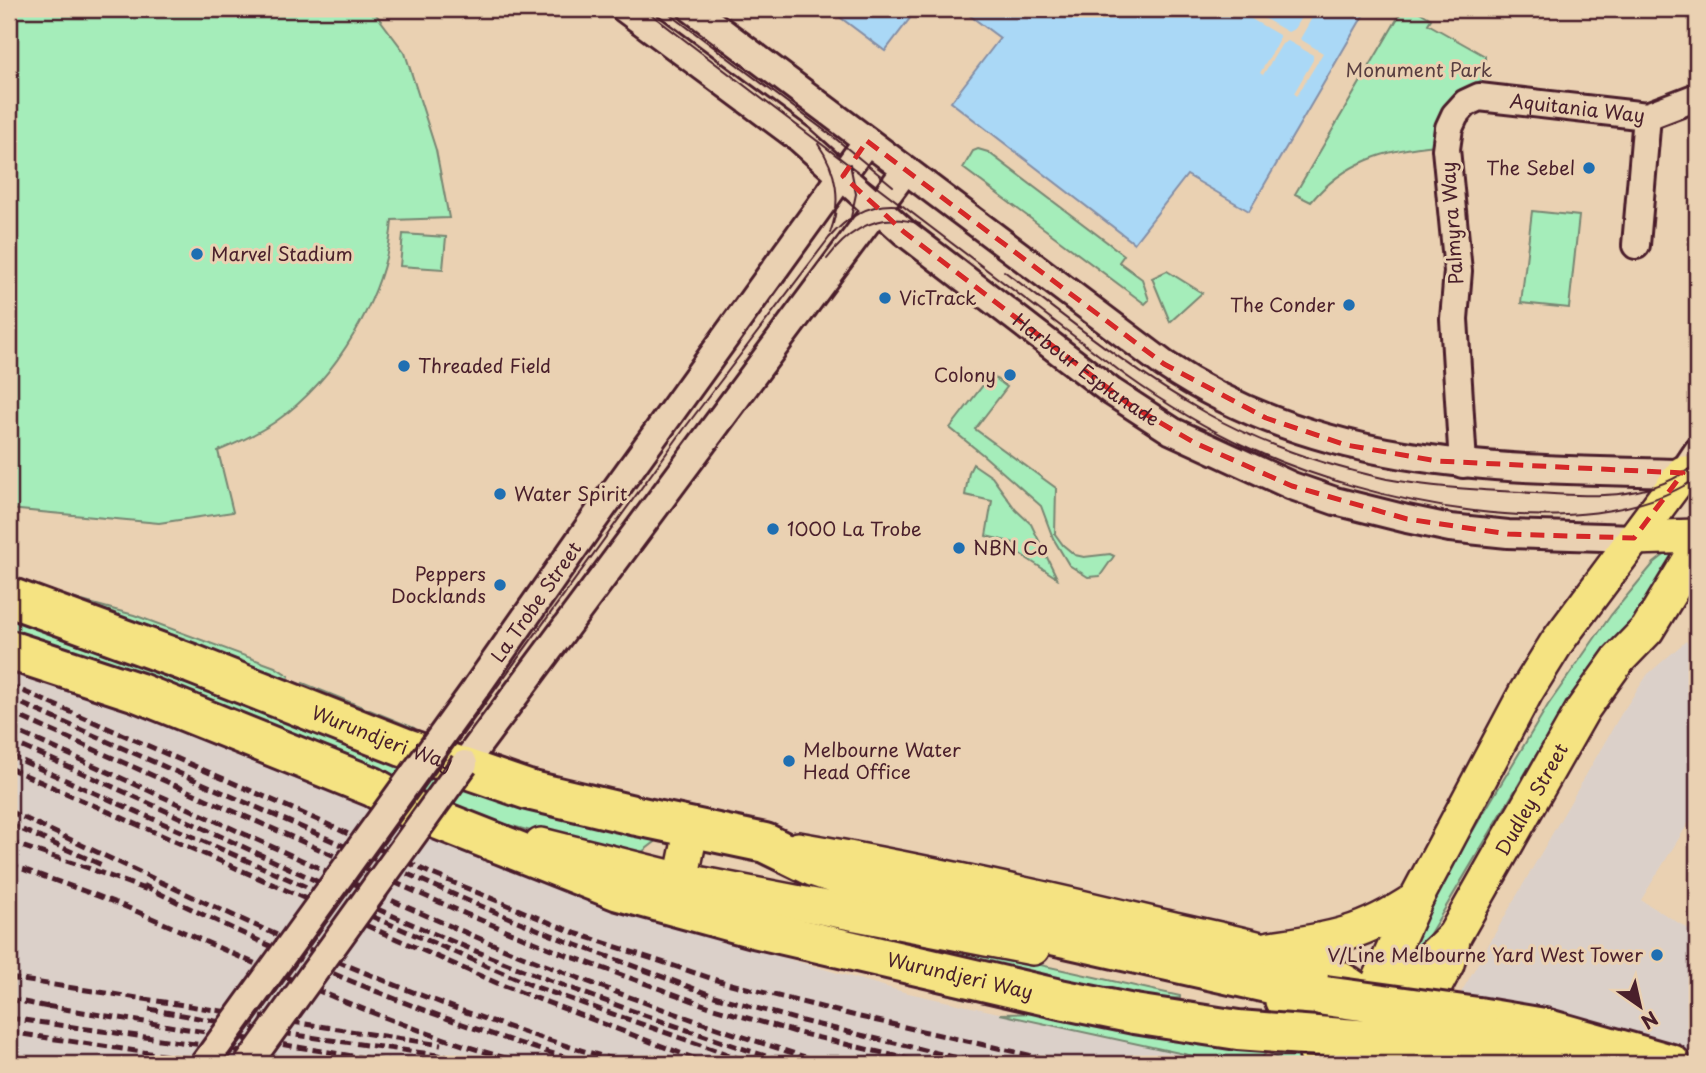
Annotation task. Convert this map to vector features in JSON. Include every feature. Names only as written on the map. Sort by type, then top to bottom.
[{"type":"highway","name":"Wurundjeri Way","points":[[9,597],[192,664],[403,747],[528,790],[765,843],[814,867],[916,899],[1030,930],[1325,996],[1544,1028],[1671,1064]]},
{"type":"highway","name":"Wurundjeri Way","points":[[9,650],[137,692],[373,787],[411,809],[619,891],[742,925],[1134,1014],[1238,1030],[1462,1047],[1572,1064]]},
{"type":"main road","points":[[1352,1064],[1370,1001],[1416,899],[1536,675],[1634,538],[1693,466]]},
{"type":"main road","points":[[1634,538],[1697,536]]},
{"type":"main road","name":"Dudley Street","points":[[1391,1064],[1447,964],[1454,936],[1583,709],[1618,660],[1647,630],[1697,548]]},
{"type":"main road","points":[[1647,630],[1676,606],[1697,594]]},
{"type":"main road","name":"Wurundjeri Way","points":[[373,787],[503,835],[681,880],[977,936],[1282,1001],[1329,1007],[1370,1001]]},
{"type":"main road","points":[[681,880],[692,827]]},
{"type":"main road","name":"Wurundjeri Way","points":[[765,843],[966,880],[1264,949]]},
{"type":"main road","points":[[1264,949],[1314,943],[1345,935],[1380,922],[1416,899]]},
{"type":"main road","points":[[1370,1001],[1391,991],[1454,936]]},
{"type":"main road","points":[[1264,949],[1335,976],[1370,1001],[1382,1024],[1391,1064]]},
{"type":"main road","points":[[1282,1001],[1306,1030],[1316,1051],[1318,1064]]},
{"type":"street","name":"Harbour Esplanade","points":[[625,9],[800,139],[877,208],[1130,405],[1172,431],[1255,471],[1335,501],[1435,525],[1508,534],[1634,538]]},
{"type":"street","points":[[692,9],[1164,364],[1224,399],[1290,427],[1346,445],[1463,464],[1496,467],[1693,466]]},
{"type":"street","name":"Aquitania Way","points":[[1497,98],[1647,116],[1697,97]]},
{"type":"street","name":"Palmyra Way","points":[[1463,464],[1454,319],[1458,282],[1446,149],[1449,128],[1455,115],[1473,99],[1497,98]]},
{"type":"street","points":[[1636,245],[1647,116]]},
{"type":"street","name":"La Trobe Street","points":[[204,1064],[867,141]]},
{"type":"street","name":"La Trobe Street","points":[[248,1064],[508,702],[638,532],[905,171]]},
{"type":"highlighted area","points":[[867,141],[1164,364],[1266,418],[1346,445],[1437,461],[1683,473],[1634,538],[1508,534],[1407,519],[1292,486],[1195,443],[1130,405],[904,232],[843,176]]},
{"type":"shaded area","points":[[1686,641],[1697,657],[1697,809],[1641,900],[1697,934],[1697,1064],[1420,1064],[1621,714],[1648,674]]},
{"type":"shaded area","points":[[9,662],[133,708],[188,734],[198,733],[629,913],[904,992],[1230,1064],[9,1064]]},
{"type":"green space","name":"Marvel Stadium","points":[[9,9],[372,9],[405,53],[436,150],[449,218],[392,220],[380,277],[369,305],[338,359],[297,404],[275,422],[218,451],[233,512],[159,523],[9,509]]},
{"type":"green space","name":"Monument Park","points":[[1403,9],[1415,9],[1431,19],[1428,24],[1485,56],[1485,67],[1490,75],[1462,92],[1437,145],[1384,154],[1352,167],[1324,188],[1311,202],[1295,194]]},
{"type":"green space","points":[[978,149],[988,152],[1124,255],[1119,262],[1142,279],[1149,300],[1145,304],[963,168],[973,151]]},
{"type":"green space","points":[[1532,211],[1579,216],[1569,308],[1521,303]]},
{"type":"green space","points":[[403,234],[446,237],[443,269],[400,266]]},
{"type":"green space","points":[[1167,271],[1202,293],[1170,322],[1152,278]]},
{"type":"green space","points":[[991,375],[1007,387],[975,429],[1056,488],[1055,534],[1063,545],[1075,555],[1084,557],[1110,554],[1114,556],[1100,576],[1088,577],[1069,565],[1053,538],[1041,506],[950,428]]},
{"type":"green space","points":[[973,464],[992,477],[1016,510],[1031,524],[1057,578],[1017,552],[1018,544],[986,536],[992,501],[965,495]]},
{"type":"green space","points":[[1668,552],[1672,555],[1672,569],[1654,601],[1604,649],[1570,698],[1425,942],[1408,954],[1441,877],[1468,839],[1548,705],[1611,615],[1654,563]]},
{"type":"green space","points":[[56,594],[134,615],[275,667],[289,676],[288,679],[414,728],[407,738]]},
{"type":"green space","points":[[9,610],[653,834],[655,842],[642,852],[622,856],[505,824],[9,636]]},
{"type":"green space","points":[[773,910],[937,942],[1180,998],[977,1001],[942,993],[908,980]]},
{"type":"green space","points":[[1225,1009],[1296,1045],[1299,1064],[1286,1064],[1267,1052],[1256,1064],[1230,1064],[1000,1014]]},
{"type":"water","points":[[829,9],[917,9],[885,51]]},
{"type":"water","points":[[961,9],[1367,9],[1249,211],[1187,175],[1134,243],[951,102],[1000,38]]},
{"type":"pier","points":[[1234,9],[1248,9],[1288,32],[1294,29],[1306,9],[1317,9],[1300,39],[1323,53],[1297,96],[1294,93],[1313,60],[1313,55],[1288,41],[1282,44],[1263,75],[1260,73],[1279,41],[1279,35]]},
{"type":"tram line","points":[[644,9],[1125,375],[1185,414],[1249,448],[1297,468],[1352,486],[1411,501],[1474,511],[1536,515],[1596,512],[1650,500],[1697,478]]},
{"type":"tram line","points":[[663,9],[836,139],[893,186]]},
{"type":"tram line","points":[[818,144],[830,165],[836,187],[836,210],[830,233]]},
{"type":"tram line","points":[[850,164],[856,194],[850,222]]},
{"type":"tram line","points":[[224,1064],[684,429],[829,238],[844,223],[871,208],[903,206]]},
{"type":"tram line","points":[[827,259],[846,238],[868,225],[892,219],[920,224]]},
{"type":"tram line","points":[[1004,271],[1127,363],[1204,412],[1270,444],[1339,467],[1387,479],[1442,487],[1599,495],[1620,494],[1660,485],[1697,463]]},
{"type":"railway","points":[[9,685],[327,824],[430,873],[575,933],[719,981],[860,1017],[1069,1064]]},
{"type":"railway","points":[[9,698],[471,902],[566,941],[714,996],[802,1021],[983,1064]]},
{"type":"railway","points":[[9,712],[466,914],[561,953],[710,1007],[799,1033],[929,1064]]},
{"type":"railway","points":[[9,728],[488,942],[656,1007],[827,1064]]},
{"type":"railway","points":[[9,741],[447,939],[618,1006],[791,1064]]},
{"type":"railway","points":[[9,755],[329,897]]},
{"type":"railway","points":[[9,768],[499,984],[709,1064]]},
{"type":"railway","points":[[9,811],[238,917],[392,984],[550,1041],[631,1064]]},
{"type":"railway","points":[[9,824],[102,865]]},
{"type":"railway","points":[[9,842],[150,891]]},
{"type":"railway","points":[[9,864],[122,905],[378,1015],[527,1064]]},
{"type":"railway","points":[[143,885],[306,962],[418,1008],[589,1064]]},
{"type":"railway","points":[[357,910],[536,987],[755,1064]]},
{"type":"railway","points":[[9,978],[441,1045]]},
{"type":"railway","points":[[9,999],[53,1008]]},
{"type":"railway","points":[[46,1006],[402,1064]]},
{"type":"railway","points":[[149,1009],[281,1033],[466,1059],[484,1064]]},
{"type":"railway","points":[[9,1018],[202,1045],[309,1064]]},
{"type":"railway","points":[[9,1032],[223,1064]]},
{"type":"place","name":"The Sebel","points":[[1589,168]]},
{"type":"place","name":"Marvel Stadium","points":[[197,254]]},
{"type":"place","name":"VicTrack","points":[[885,298]]},
{"type":"place","name":"The Conder","points":[[1349,305]]},
{"type":"place","name":"Threaded Field","points":[[404,366]]},
{"type":"place","name":"Colony","points":[[1010,375]]},
{"type":"place","name":"Water Spirit","points":[[500,494]]},
{"type":"place","name":"1000 La Trobe","points":[[773,529]]},
{"type":"place","name":"NBN Co","points":[[959,548]]},
{"type":"place","name":"Peppers Docklands","points":[[500,585]]},
{"type":"place","name":"Melbourne Water Head Office","points":[[789,761]]},
{"type":"place","name":"V/Line Melbourne Yard West Tower","points":[[1657,955]]}]
